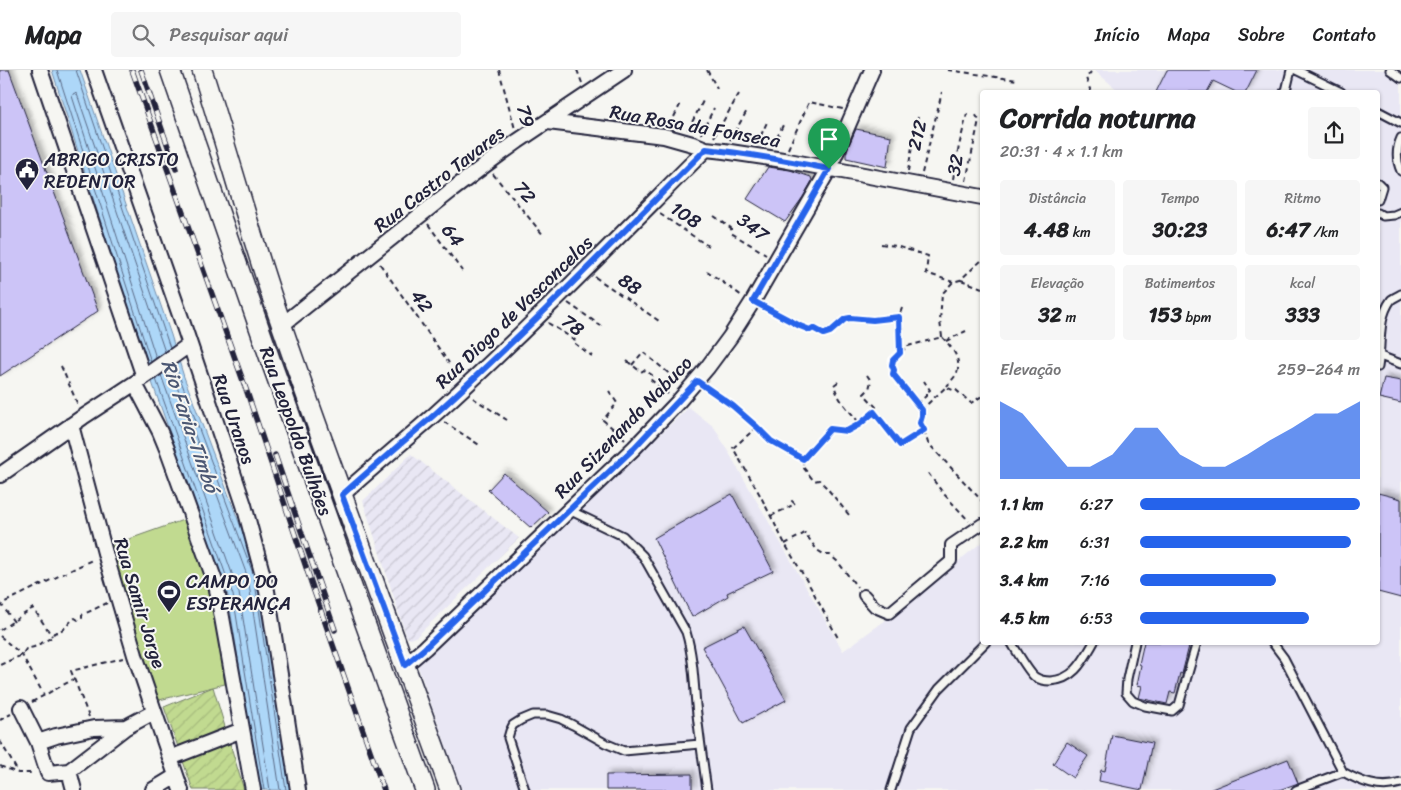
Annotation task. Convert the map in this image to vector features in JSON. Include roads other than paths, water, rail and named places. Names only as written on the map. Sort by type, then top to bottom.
[{"type":"main road","name":"Rua Leopoldo Bulhões","points":[[170,70],[227,237],[425,790]]},
{"type":"main road","name":"Rua Leopoldo Bulhões","points":[[202,70],[282,325],[450,790]]},
{"type":"main road","points":[[227,237],[244,265],[267,314],[273,322],[282,325]]},
{"type":"street","points":[[40,70],[160,432],[216,584],[253,790]]},
{"type":"street","name":"Rua Uranos","points":[[94,70],[184,348],[244,505],[267,591],[298,790]]},
{"type":"street","name":"Rua Castro Tavares","points":[[282,325],[485,165],[624,70]]},
{"type":"street","name":"Rua Sizenando Nabuco","points":[[405,665],[634,448],[693,385],[730,337],[829,169],[872,70]]},
{"type":"street","name":"Rua Rosa da Fonseca","points":[[548,122],[664,136],[701,147],[783,160],[980,197]]},
{"type":"street","name":"Rua Diogo de Vasconcelos","points":[[342,495],[434,415],[538,316],[649,206],[701,147]]},
{"type":"street","points":[[0,475],[184,348]]},
{"type":"street","name":"Rua Samir Jorge","points":[[71,425],[105,553],[135,655],[181,790]]},
{"type":"street","points":[[864,595],[875,607],[889,614],[951,561],[951,545],[979,526]]},
{"type":"street","points":[[21,708],[38,742],[48,773],[69,771],[126,728],[154,712]]},
{"type":"street","points":[[38,742],[94,728],[126,728]]},
{"type":"street","points":[[170,758],[242,730]]},
{"type":"street","points":[[69,771],[74,790]]},
{"type":"street","points":[[153,790],[176,776]]},
{"type":"lane","points":[[1286,90],[1291,70]]},
{"type":"lane","points":[[1296,70],[1337,90]]},
{"type":"lane","points":[[1390,70],[1401,78]]},
{"type":"lane","points":[[1380,112],[1401,123]]},
{"type":"lane","points":[[1401,138],[1397,147],[1397,163],[1401,171]]},
{"type":"lane","points":[[1380,214],[1383,216],[1394,215],[1401,212]]},
{"type":"lane","points":[[1401,294],[1392,299],[1381,322],[1380,356],[1401,364]]},
{"type":"lane","points":[[569,510],[623,536],[634,546],[643,556],[686,632],[690,643],[700,744],[708,790]]},
{"type":"lane","points":[[890,790],[910,728],[939,689],[983,645]]},
{"type":"lane","points":[[1013,645],[1034,677],[1044,681],[1056,681],[1069,676],[1083,661],[1092,645]]},
{"type":"lane","points":[[1134,645],[1126,693],[1132,701],[1172,712],[1179,705],[1196,645]]},
{"type":"lane","points":[[1274,645],[1284,658],[1343,772],[1374,786],[1401,783]]},
{"type":"lane","points":[[525,790],[508,738],[513,725],[526,717],[547,716],[560,719],[624,751],[700,744]]},
{"type":"lane","points":[[1296,790],[1343,772]]},
{"type":"water","name":"Rio Faria-Timbó","points":[[52,70],[80,70],[184,377],[259,575],[291,790],[259,790],[228,596],[153,385]]},
{"type":"railway","points":[[132,70],[247,392],[384,790]]},
{"type":"railway","points":[[141,70],[176,169]]},
{"type":"railway","points":[[275,455],[335,630]]},
{"type":"place","name":"ABRIGO CRISTO REDENTOR","points":[[27,191]]},
{"type":"place","name":"CAMPO DO ESPERANÇA","points":[[169,613]]}]
